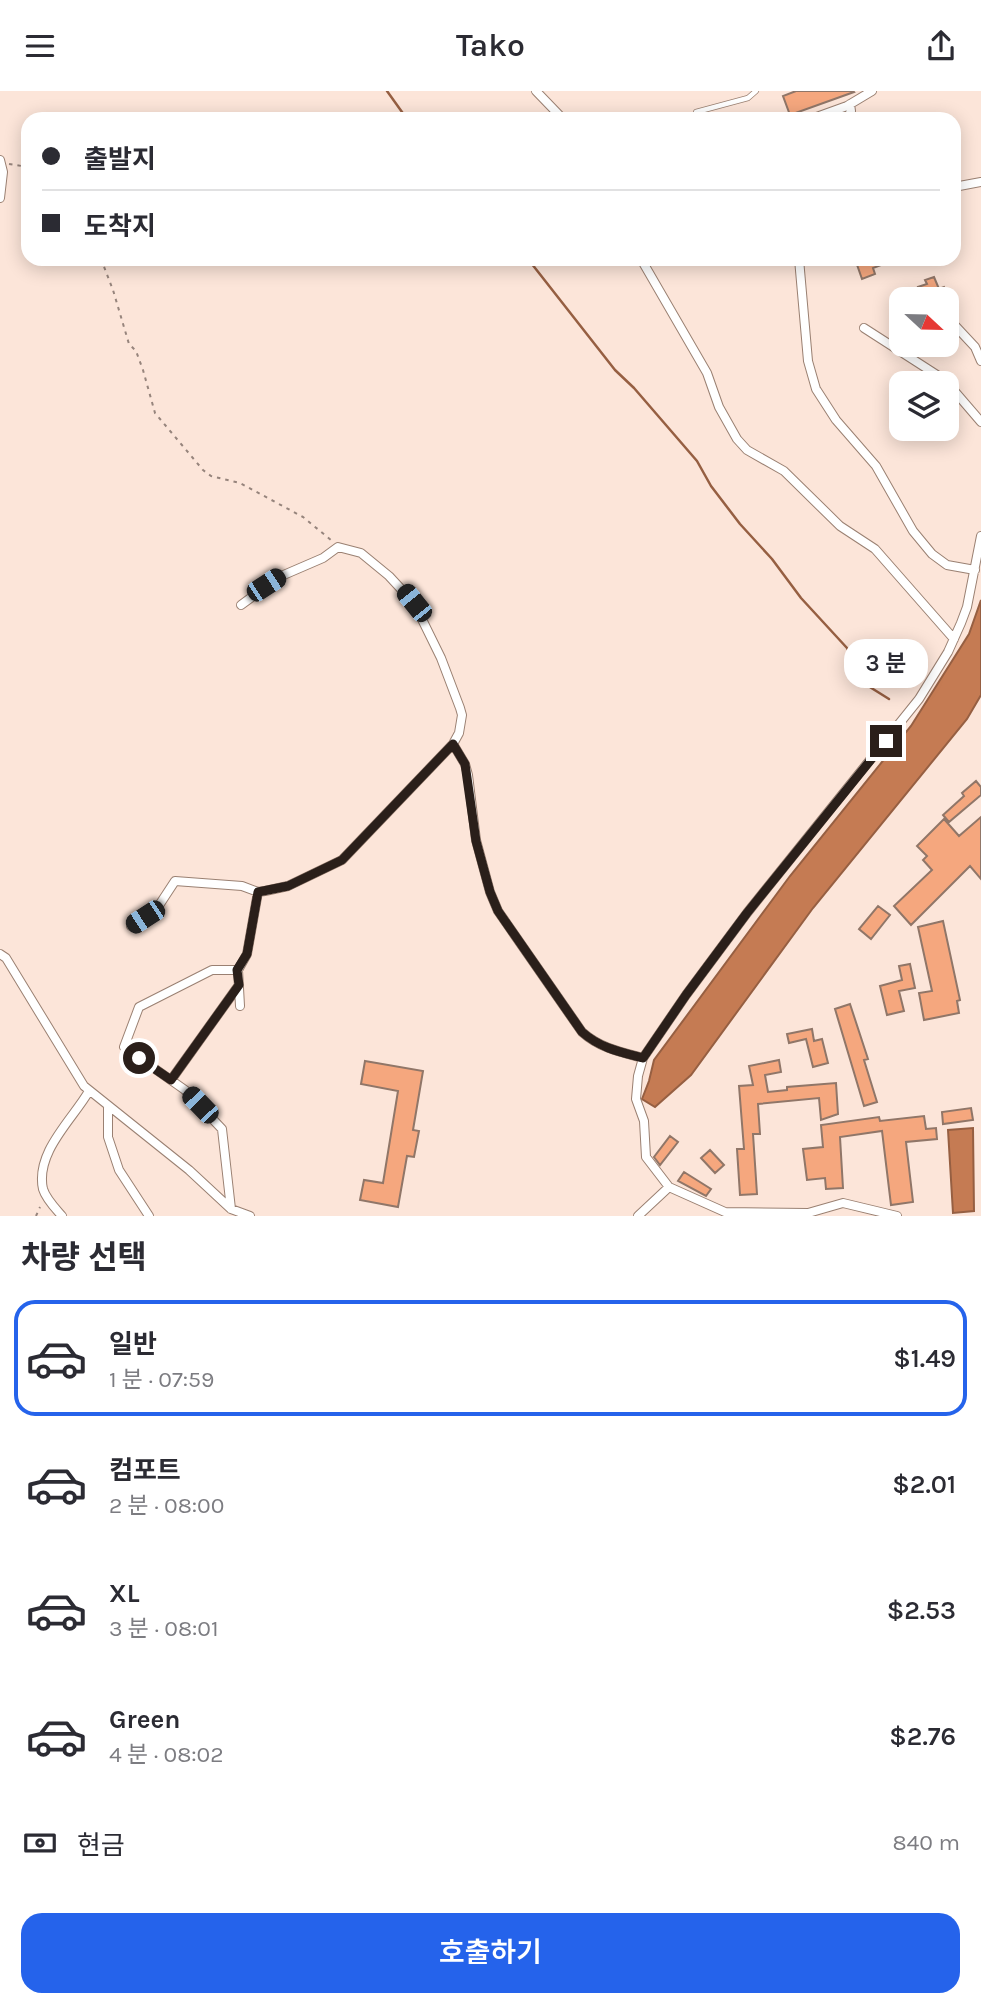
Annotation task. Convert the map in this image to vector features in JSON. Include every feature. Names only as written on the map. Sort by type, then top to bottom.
[{"type":"street","points":[[536,91],[557,112]]},
{"type":"street","points":[[829,112],[850,104],[869,92]]},
{"type":"street","points":[[850,104],[850,112]]},
{"type":"street","points":[[0,198],[1,162]]},
{"type":"street","points":[[961,186],[981,182]]},
{"type":"street","points":[[645,266],[697,354],[719,407],[737,439],[747,450],[784,471],[840,526],[876,549],[954,639]]},
{"type":"street","points":[[800,266],[808,361],[822,400],[876,466],[906,520],[932,554],[947,565],[975,570]]},
{"type":"street","points":[[864,328],[937,375],[981,422]]},
{"type":"street","points":[[959,330],[975,347],[981,361]]},
{"type":"street","points":[[897,1216],[843,1203],[808,1213],[725,1212],[669,1187],[646,1157],[644,1121],[636,1099],[643,1058],[671,1016],[747,913],[902,721],[941,664],[967,607],[981,536]]},
{"type":"street","points":[[131,926],[154,913],[175,881],[242,886],[258,892],[288,886],[342,860],[453,744],[460,733],[462,715],[422,615],[403,590],[361,553],[338,547],[323,558],[278,577],[241,605]]},
{"type":"street","points":[[453,744],[465,764],[476,841],[498,911],[582,1032],[593,1042],[643,1058]]},
{"type":"street","points":[[240,1006],[237,970],[247,954],[258,892]]},
{"type":"street","points":[[0,954],[6,958],[83,1086],[189,1170],[232,1209],[250,1216]]},
{"type":"street","points":[[232,1209],[222,1129],[185,1090],[124,1047],[139,1007],[212,970],[237,970]]},
{"type":"street","points":[[171,1080],[239,985]]},
{"type":"street","points":[[62,1216],[44,1189],[46,1162],[61,1129],[89,1091]]},
{"type":"street","points":[[108,1107],[108,1137],[119,1170],[149,1216]]},
{"type":"street","points":[[638,1216],[669,1187]]},
{"type":"lane","points":[[696,112],[748,98],[756,91]]},
{"type":"path","points":[[1,162],[21,166]]},
{"type":"path","points":[[104,266],[129,344],[136,351],[151,405],[159,420],[211,476],[240,483],[303,517],[338,547]]},
{"type":"shaded area","points":[[981,600],[981,695],[967,719],[813,908],[691,1075],[655,1107],[642,1099],[654,1060],[790,876],[911,726],[969,634]]},
{"type":"shaded area","points":[[973,1128],[974,1211],[953,1213],[948,1130]]},
{"type":"building","points":[[796,91],[854,92],[798,112],[789,112],[783,96]]},
{"type":"building","points":[[857,266],[878,266],[873,268],[875,274],[862,279]]},
{"type":"building","points":[[934,277],[938,287],[918,287],[927,284],[925,280]]},
{"type":"building","points":[[976,781],[981,787],[981,795],[949,822],[943,815]]},
{"type":"building","points":[[981,817],[981,879],[970,866],[911,925],[894,906],[932,870],[923,860],[927,856],[917,846],[944,819],[959,836]]},
{"type":"building","points":[[878,906],[890,915],[871,939],[859,929]]},
{"type":"building","points":[[943,921],[960,1000],[957,1001],[959,1013],[924,1020],[919,993],[932,991],[918,927]]},
{"type":"building","points":[[910,964],[915,988],[899,991],[904,1011],[887,1015],[880,986],[902,980],[899,966]]},
{"type":"building","points":[[850,1004],[868,1059],[864,1060],[877,1102],[864,1106],[835,1009]]},
{"type":"building","points":[[812,1029],[814,1041],[822,1039],[828,1063],[813,1067],[806,1039],[789,1043],[787,1034]]},
{"type":"building","points":[[779,1060],[781,1072],[765,1075],[768,1092],[787,1090],[787,1087],[836,1083],[838,1114],[821,1120],[819,1098],[758,1104],[760,1134],[753,1134],[757,1194],[740,1195],[737,1149],[744,1149],[739,1086],[753,1085],[749,1066]]},
{"type":"building","points":[[365,1061],[423,1071],[413,1130],[419,1131],[414,1157],[407,1156],[398,1207],[360,1200],[364,1180],[383,1183],[398,1091],[361,1084]]},
{"type":"building","points":[[971,1108],[973,1120],[943,1124],[942,1112]]},
{"type":"building","points":[[924,1116],[926,1129],[936,1128],[937,1139],[906,1142],[913,1202],[891,1205],[882,1131],[840,1137],[843,1188],[826,1189],[825,1178],[807,1180],[803,1149],[823,1147],[821,1125],[879,1117],[880,1121]]},
{"type":"building","points":[[670,1136],[678,1142],[660,1165],[654,1157]]},
{"type":"building","points":[[710,1150],[724,1165],[715,1173],[701,1158]]},
{"type":"building","points":[[684,1172],[711,1189],[706,1196],[678,1181]]},
{"type":"waterway","points":[[387,91],[402,112]]},
{"type":"waterway","points":[[533,266],[615,370],[697,461],[711,486],[740,524],[772,559],[801,598],[847,648],[865,684],[889,699]]},
{"type":"route","points":[[139,1058],[171,1080],[239,985],[237,970],[247,954],[258,892],[288,886],[342,860],[453,744],[468,775],[476,841],[498,911],[582,1032],[593,1042],[643,1058],[747,913],[886,741]]}]
